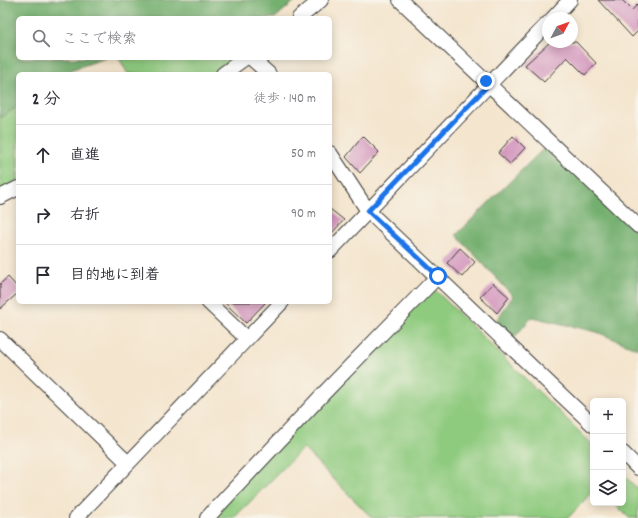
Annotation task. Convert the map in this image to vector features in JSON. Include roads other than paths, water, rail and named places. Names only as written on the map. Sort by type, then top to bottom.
[{"type":"street","points":[[301,16],[321,0]]},
{"type":"street","points":[[400,0],[638,226]]},
{"type":"street","points":[[559,12],[570,0]]},
{"type":"street","points":[[332,249],[542,29]]},
{"type":"street","points":[[225,72],[242,60]]},
{"type":"street","points":[[254,60],[267,72]]},
{"type":"street","points":[[332,156],[368,211],[590,422]]},
{"type":"street","points":[[0,197],[16,189]]},
{"type":"street","points":[[207,518],[324,393],[438,276]]},
{"type":"street","points":[[210,304],[247,339]]},
{"type":"street","points":[[76,518],[280,304]]},
{"type":"street","points":[[0,339],[128,463]]},
{"type":"street","points":[[626,456],[638,468]]}]
